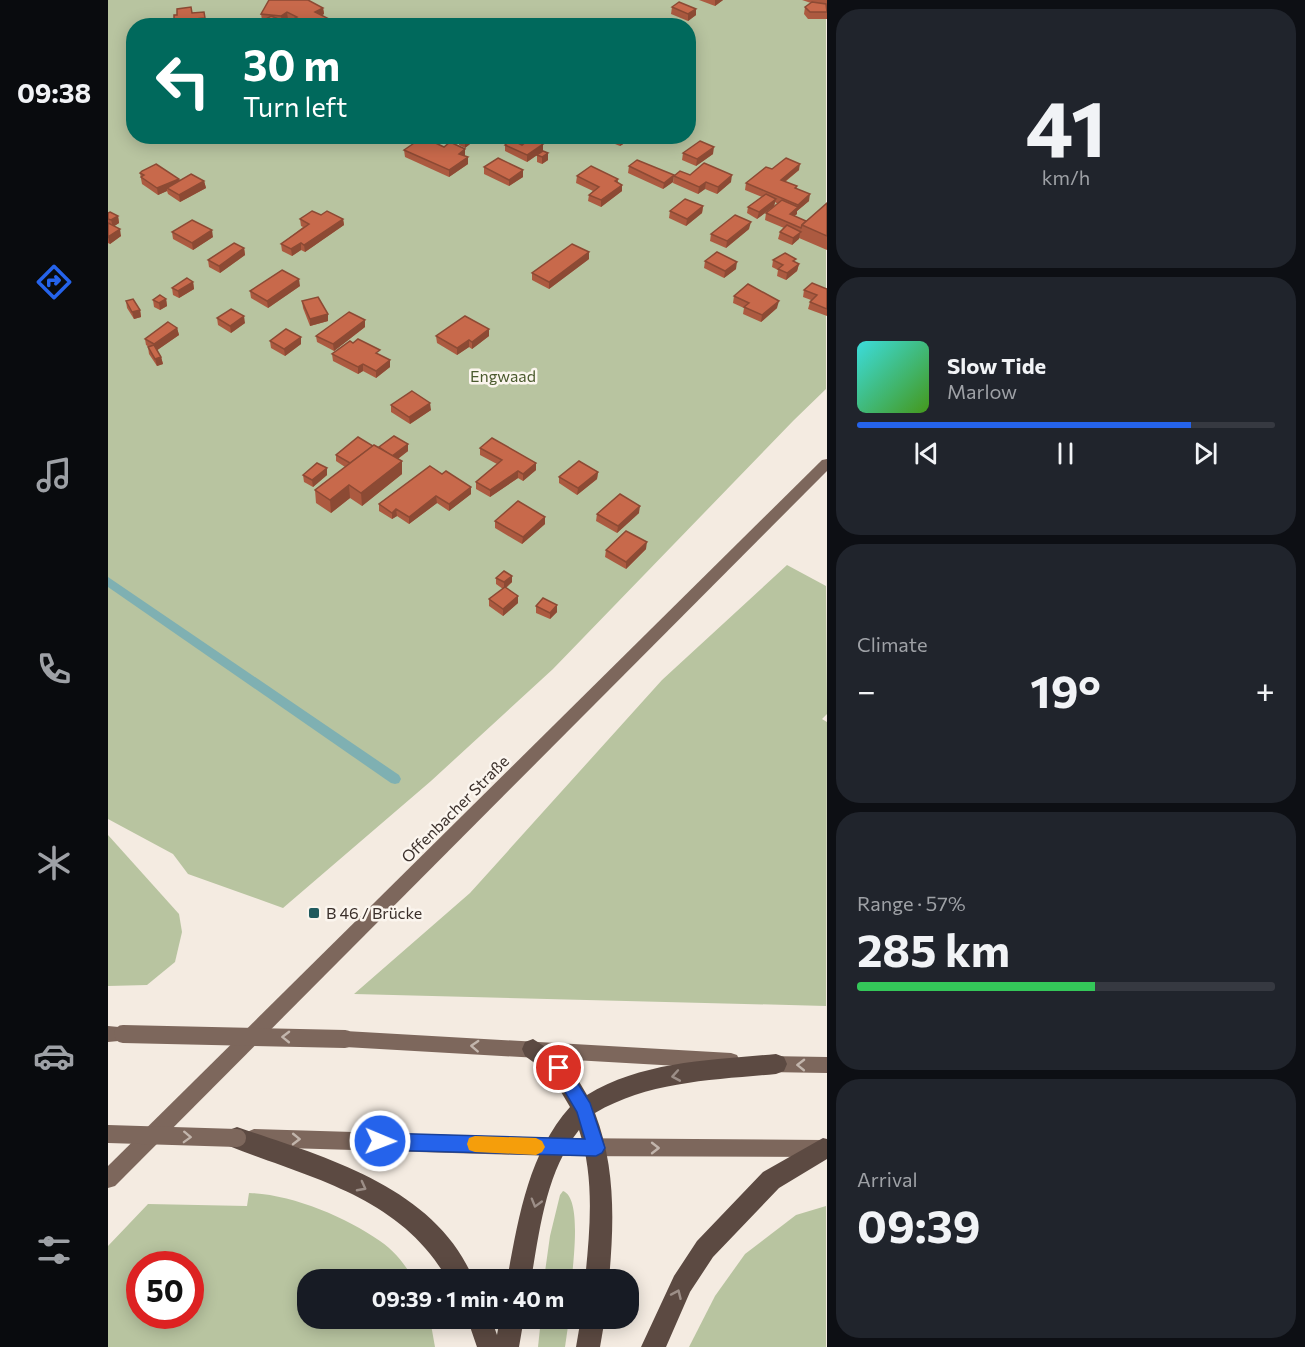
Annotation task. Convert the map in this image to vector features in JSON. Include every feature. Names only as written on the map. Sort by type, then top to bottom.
[{"type":"highway","points":[[533,1049],[559,1068],[585,1108],[596,1148],[601,1205],[598,1269]]},
{"type":"highway","points":[[521,1269],[528,1231],[544,1172],[554,1147],[585,1108],[611,1093],[637,1083],[704,1071],[776,1064]]},
{"type":"highway","points":[[237,1138],[358,1184],[408,1213],[433,1235],[455,1269]]},
{"type":"highway","points":[[653,1347],[682,1284],[705,1249],[771,1180],[825,1149]]},
{"type":"highway","points":[[483,1329],[489,1347]]},
{"type":"highway","points":[[507,1347],[510,1329]]},
{"type":"highway","points":[[588,1347],[591,1329]]},
{"type":"main road","name":"Offenbacher Straße","points":[[108,1179],[826,463]]},
{"type":"main road","points":[[115,1034],[345,1039],[826,1065]]},
{"type":"main road","points":[[108,1134],[596,1148],[825,1149]]},
{"type":"green space","name":"Engwaad","points":[[108,0],[826,0],[826,389],[553,669],[431,781],[283,908],[188,874],[173,854],[108,819]]},
{"type":"green space","points":[[787,565],[826,586],[827,714],[822,719],[827,722],[826,1006],[354,994],[470,893],[662,680]]},
{"type":"green space","points":[[108,835],[179,914],[182,932],[175,962],[147,985],[108,986]]},
{"type":"green space","points":[[563,1191],[569,1196],[573,1205],[575,1245],[573,1269],[545,1269],[550,1236]]},
{"type":"green space","points":[[249,1193],[265,1194],[300,1202],[335,1216],[385,1245],[406,1269],[297,1269],[297,1329],[432,1329],[435,1347],[108,1347],[108,1246],[148,1204],[247,1206]]},
{"type":"green space","points":[[826,1206],[826,1347],[689,1347],[715,1296],[745,1254],[796,1215]]},
{"type":"green space","points":[[540,1329],[568,1329],[565,1347],[538,1347]]},
{"type":"building","points":[[269,0],[308,0],[323,8],[315,12],[327,18],[295,18],[297,17],[287,12],[281,16],[261,14]]},
{"type":"building","points":[[679,2],[696,9],[688,14],[672,7]]},
{"type":"building","points":[[812,2],[826,4],[827,12],[810,12],[805,7]]},
{"type":"building","points":[[191,7],[192,13],[204,12],[205,18],[174,18],[174,15],[177,15],[177,9]]},
{"type":"building","points":[[700,141],[714,147],[697,159],[683,153]]},
{"type":"building","points":[[413,144],[438,144],[444,147],[448,144],[454,144],[465,149],[459,154],[468,157],[449,170],[404,150]]},
{"type":"building","points":[[543,144],[527,155],[505,145]]},
{"type":"building","points":[[543,151],[548,153],[542,157],[537,155]]},
{"type":"building","points":[[498,158],[523,170],[509,180],[484,167]]},
{"type":"building","points":[[786,158],[800,164],[781,180],[810,194],[798,205],[746,183],[766,167],[772,169]]},
{"type":"building","points":[[637,160],[674,175],[664,183],[629,166]]},
{"type":"building","points":[[704,163],[732,175],[718,187],[706,182],[699,187],[674,176],[680,171],[690,175]]},
{"type":"building","points":[[156,164],[179,179],[157,188],[141,177],[144,175],[140,173],[142,171]]},
{"type":"building","points":[[591,166],[618,179],[615,181],[622,185],[601,200],[589,195],[599,187],[577,176]]},
{"type":"building","points":[[191,174],[204,181],[179,195],[167,188]]},
{"type":"building","points":[[766,194],[776,199],[759,212],[748,207]]},
{"type":"building","points":[[685,199],[703,206],[687,219],[670,211]]},
{"type":"building","points":[[782,200],[798,207],[790,214],[806,221],[801,228],[766,213]]},
{"type":"building","points":[[827,203],[827,236],[802,225]]},
{"type":"building","points":[[312,211],[321,215],[327,211],[343,219],[304,245],[301,243],[291,249],[281,244],[309,224],[300,219]]},
{"type":"building","points":[[110,212],[118,216],[111,220],[108,219]]},
{"type":"building","points":[[735,215],[751,222],[727,241],[711,234]]},
{"type":"building","points":[[192,220],[212,230],[192,243],[172,232]]},
{"type":"building","points":[[108,223],[120,229],[108,237]]},
{"type":"building","points":[[787,225],[801,232],[793,238],[780,232]]},
{"type":"building","points":[[234,243],[244,248],[219,266],[208,260]]},
{"type":"building","points":[[572,244],[589,252],[549,282],[532,273]]},
{"type":"building","points":[[717,252],[737,262],[725,271],[705,261]]},
{"type":"building","points":[[785,253],[796,259],[793,261],[799,264],[787,273],[778,269],[783,265],[773,260]]},
{"type":"building","points":[[282,270],[299,279],[267,301],[250,291]]},
{"type":"building","points":[[187,278],[193,282],[178,291],[172,288]]},
{"type":"building","points":[[812,283],[827,289],[827,309],[810,302],[817,295],[804,290]]},
{"type":"building","points":[[748,284],[779,301],[762,315],[744,307],[749,303],[734,296]]},
{"type":"building","points":[[160,295],[166,299],[159,303],[153,300]]},
{"type":"building","points":[[318,297],[328,314],[310,319],[302,301]]},
{"type":"building","points":[[133,299],[140,310],[132,312],[126,301]]},
{"type":"building","points":[[231,309],[244,316],[230,326],[217,318]]},
{"type":"building","points":[[349,312],[365,320],[333,344],[316,336]]},
{"type":"building","points":[[465,316],[489,329],[472,342],[469,340],[457,348],[436,336]]},
{"type":"building","points":[[168,322],[177,328],[154,344],[145,339]]},
{"type":"building","points":[[286,329],[301,337],[284,349],[270,341]]},
{"type":"building","points":[[358,339],[380,350],[376,353],[390,360],[376,371],[363,364],[358,367],[332,354],[350,341],[353,343]]},
{"type":"building","points":[[154,345],[161,357],[155,359],[148,347]]},
{"type":"building","points":[[412,391],[430,403],[409,417],[391,405]]},
{"type":"building","points":[[394,436],[408,444],[392,456],[379,447]]},
{"type":"building","points":[[358,437],[373,446],[350,463],[336,455]]},
{"type":"building","points":[[492,438],[536,463],[523,474],[518,471],[490,490],[476,482],[502,460],[480,448]]},
{"type":"building","points":[[374,445],[402,461],[361,493],[349,485],[330,500],[315,490]]},
{"type":"building","points":[[579,461],[598,472],[578,488],[559,477]]},
{"type":"building","points":[[317,463],[327,468],[312,480],[303,475]]},
{"type":"building","points":[[430,466],[442,474],[446,471],[471,487],[449,504],[436,496],[409,517],[396,509],[392,513],[379,504]]},
{"type":"building","points":[[620,494],[640,506],[618,526],[597,514]]},
{"type":"building","points":[[518,501],[545,517],[523,537],[495,521]]},
{"type":"building","points":[[626,531],[647,542],[626,562],[606,550]]},
{"type":"building","points":[[504,571],[512,576],[504,582],[496,578]]},
{"type":"building","points":[[505,587],[518,596],[503,609],[489,599]]},
{"type":"building","points":[[543,598],[557,605],[550,613],[536,606]]},
{"type":"waterway","points":[[108,581],[395,779]]},
{"type":"slow traffic","points":[[475,1144],[536,1147]]},
{"type":"place","name":"B 46 / Brücke","points":[[314,913]]},
{"type":"route","points":[[380,1141],[596,1148],[585,1108],[559,1068]]}]
